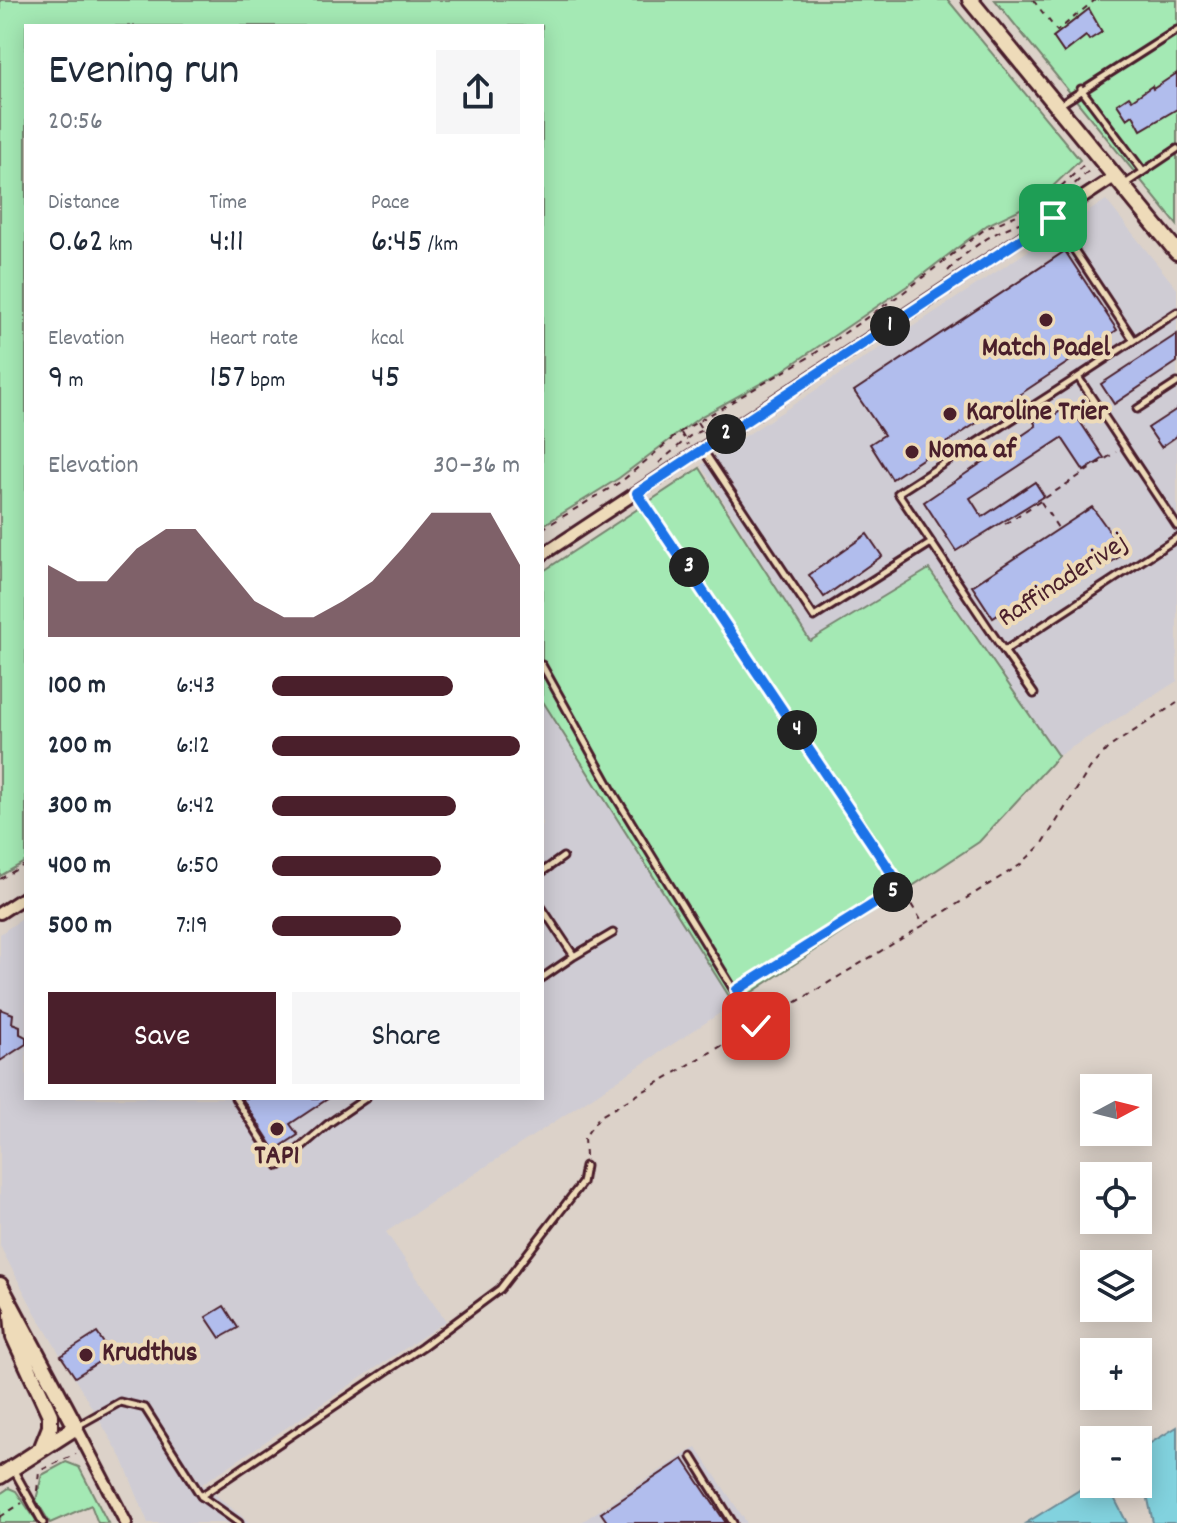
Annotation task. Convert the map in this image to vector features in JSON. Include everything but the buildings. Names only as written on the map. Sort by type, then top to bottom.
[{"type":"street","points":[[970,0],[1177,252]]},
{"type":"street","points":[[544,554],[1053,218],[1118,182]]},
{"type":"street","points":[[0,913],[24,897]]},
{"type":"street","points":[[0,1285],[126,1523]]},
{"type":"street","points":[[11,1306],[14,1337],[50,1415],[50,1427],[40,1451]]},
{"type":"street","points":[[6,1472],[76,1427]]},
{"type":"lane","points":[[1057,107],[1177,30]]},
{"type":"lane","points":[[1081,89],[1142,170]]},
{"type":"lane","points":[[1118,182],[1177,149]]},
{"type":"lane","points":[[1053,218],[1133,339]]},
{"type":"lane","points":[[1177,312],[1078,377],[1177,526]]},
{"type":"lane","name":"Raffinaderivej","points":[[1078,377],[898,493],[1004,651],[1177,538]]},
{"type":"lane","points":[[1137,409],[1177,383]]},
{"type":"lane","points":[[702,449],[814,617],[931,543]]},
{"type":"lane","points":[[1004,651],[1034,694]]},
{"type":"lane","points":[[544,669],[614,794],[737,990],[756,1026]]},
{"type":"lane","points":[[544,871],[563,857]]},
{"type":"lane","points":[[544,911],[574,956]]},
{"type":"lane","points":[[544,977],[613,933]]},
{"type":"lane","points":[[236,1100],[279,1166],[328,1124],[363,1100]]},
{"type":"lane","points":[[201,1496],[422,1347],[500,1289],[582,1183],[585,1166]]},
{"type":"lane","points":[[76,1427],[120,1402],[145,1408],[201,1496],[239,1523]]},
{"type":"lane","points":[[692,1457],[733,1523]]},
{"type":"lane","points":[[6,1472],[29,1498],[43,1523]]},
{"type":"path","points":[[1033,0],[1057,31],[1095,0]]},
{"type":"path","points":[[544,528],[622,481],[680,432],[811,356],[904,292],[985,229],[1028,210],[1056,191],[1096,154]]},
{"type":"path","points":[[1028,210],[1031,217]]},
{"type":"path","points":[[985,229],[989,237]]},
{"type":"path","points":[[697,422],[701,429]]},
{"type":"path","points":[[680,432],[686,440]]},
{"type":"path","points":[[1005,524],[1124,447]]},
{"type":"path","points":[[637,493],[924,925]]},
{"type":"path","points":[[1040,501],[1058,528]]},
{"type":"path","points":[[585,1166],[584,1138],[599,1117],[756,1026],[1020,865],[1043,843],[1090,768],[1108,748],[1177,703]]},
{"type":"path","points":[[0,879],[24,865]]},
{"type":"path","points":[[737,990],[901,887]]},
{"type":"path","points":[[0,1517],[37,1491],[39,1471],[88,1449]]},
{"type":"shaded area","points":[[1106,200],[1177,289],[1177,681],[1058,756],[930,569],[810,641],[701,465]]},
{"type":"shaded area","points":[[544,703],[734,1004],[386,1232],[446,1321],[202,1484],[250,1523],[148,1523],[122,1458],[33,1309],[0,1246],[0,934],[24,917],[24,1100],[544,1100]]},
{"type":"shaded area","points":[[696,1447],[747,1523],[580,1523]]},
{"type":"green space","points":[[0,0],[948,0],[1080,160],[1039,200],[987,225],[913,282],[778,374],[700,417],[619,478],[544,525],[544,24],[24,24],[24,862],[0,876]]},
{"type":"green space","points":[[995,0],[1177,0],[1177,225]]},
{"type":"green space","points":[[700,468],[810,641],[929,569],[1058,756],[979,842],[734,1004],[544,703],[544,571]]},
{"type":"green space","points":[[66,1462],[79,1467],[108,1523],[98,1523],[91,1505],[50,1523],[36,1500],[42,1475]]},
{"type":"green space","points":[[9,1488],[16,1491],[38,1523],[0,1523],[0,1494]]},
{"type":"water","points":[[1177,1427],[1177,1523],[1153,1523],[1148,1498],[1152,1498],[1152,1442]]},
{"type":"water","points":[[1080,1490],[1080,1498],[1114,1498],[1127,1523],[1026,1523]]},
{"type":"place","name":"Match Padel","points":[[1046,320]]},
{"type":"place","name":"Karoline Trier","points":[[950,414]]},
{"type":"place","name":"Noma af","points":[[912,452]]},
{"type":"place","name":"TAP1","points":[[277,1129]]},
{"type":"place","name":"Krudthus","points":[[86,1355]]},
{"type":"route","points":[[756,1026],[737,990],[901,887],[654,514],[637,493],[1053,218]]}]
